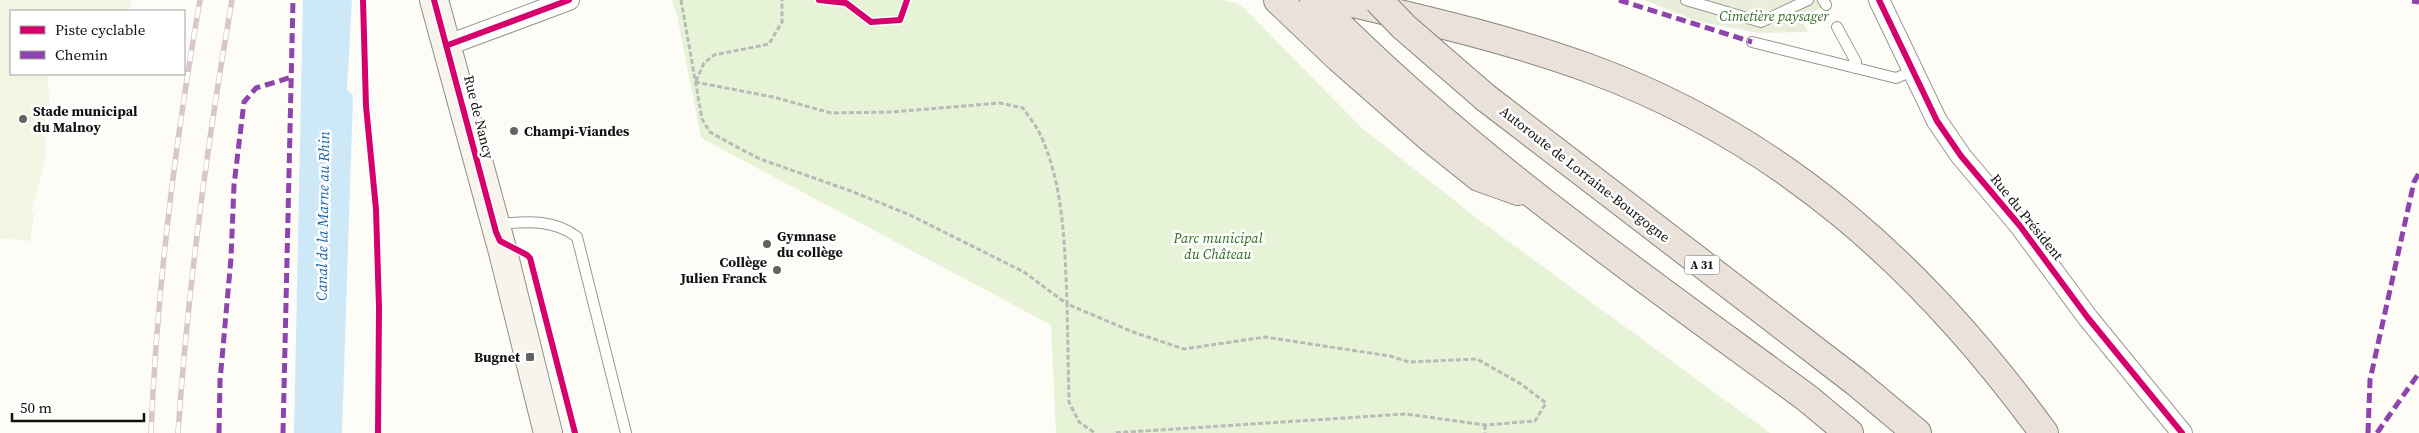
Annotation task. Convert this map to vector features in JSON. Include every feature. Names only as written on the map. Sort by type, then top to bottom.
[{"type":"highway","name":"Autoroute de Lorraine-Bourgogne","points":[[1378,0],[1404,27],[1486,98],[1856,382],[1917,433]]},
{"type":"highway","points":[[1283,5],[1415,125],[1479,176],[1538,199]]},
{"type":"highway","points":[[1329,6],[1361,48],[1538,199],[1800,392],[1849,433]]},
{"type":"highway","points":[[1329,6],[1461,28],[1545,53],[1652,94],[1758,151],[1808,186],[1893,256],[1971,340],[2044,433]]},
{"type":"main road","name":"Rue de Nancy","points":[[434,0],[448,45],[548,433]]},
{"type":"street","points":[[448,45],[569,0]]},
{"type":"street","name":"Rue du Président","points":[[1879,0],[1937,121],[1961,156],[2020,226],[2088,318],[2182,433]]},
{"type":"lane","points":[[1686,0],[1761,22],[1808,0]]},
{"type":"lane","points":[[1837,26],[1856,62],[1855,68]]},
{"type":"lane","points":[[1752,42],[1896,78],[1913,71]]},
{"type":"lane","points":[[494,224],[545,222],[570,231],[577,237],[626,433]]},
{"type":"path","points":[[681,0],[695,82],[705,126],[710,132],[760,159],[910,215],[1024,272],[1067,304],[1132,332],[1184,349],[1265,337],[1390,356],[1409,362],[1477,359],[1521,384],[1546,403],[1535,421],[1485,425],[1406,414],[1113,433]]},
{"type":"path","points":[[695,82],[704,63],[714,55],[769,44],[782,22],[782,0]]},
{"type":"path","points":[[695,82],[773,97],[831,113],[892,112],[1000,103],[1023,108],[1040,133],[1054,171],[1065,243],[1069,402],[1079,422],[1095,433]]},
{"type":"path","points":[[1485,425],[1485,433]]},
{"type":"green space","name":"Stade municipal du Malnoy","points":[[0,0],[131,0],[129,10],[10,10],[10,75],[47,75],[50,109],[45,109],[45,161],[31,213],[34,214],[30,241],[0,238]]},
{"type":"green space","name":"Parc municipal du Château","points":[[672,0],[1223,0],[1240,4],[1362,128],[1478,219],[1770,433],[1056,433],[1051,325],[701,138],[677,15]]},
{"type":"green space","name":"Cimetière paysager","points":[[1644,0],[1834,0],[1801,19],[1808,32],[1759,33],[1697,21]]},
{"type":"water","name":"Canal de la Marne au Rhin","points":[[303,0],[352,0],[347,90],[353,95],[342,433],[294,433]]},
{"type":"railway","points":[[151,433],[158,324],[168,216],[200,0]]},
{"type":"railway","points":[[178,433],[187,324],[199,216],[232,0]]},
{"type":"marked path","points":[[283,433],[293,0]]},
{"type":"marked path","points":[[1619,0],[1752,42]]},
{"type":"marked path","points":[[2412,1],[2419,2]]},
{"type":"marked path","points":[[219,433],[220,381],[231,258],[234,185],[244,102],[256,88],[292,77]]},
{"type":"marked path","points":[[2368,433],[2370,380],[2414,182],[2419,173]]},
{"type":"marked path","points":[[2377,433],[2419,373]]},
{"type":"cycle path","points":[[363,0],[366,106],[376,209],[379,308],[378,433]]},
{"type":"cycle path","points":[[434,0],[496,232],[500,241],[530,258],[575,433]]},
{"type":"cycle path","points":[[448,45],[569,0]]},
{"type":"cycle path","points":[[819,0],[846,3],[871,22],[900,20],[907,0]]},
{"type":"cycle path","points":[[1879,0],[1937,121],[1961,156],[2020,226],[2088,318],[2182,433]]},
{"type":"place","name":"Stade municipal du Malnoy","points":[[23,119]]},
{"type":"place","name":"Champi-Viandes","points":[[514,131]]},
{"type":"place","name":"Gymnase du collège","points":[[767,244]]},
{"type":"place","name":"Collège Julien Franck","points":[[777,270]]},
{"type":"place","name":"Bugnet","points":[[530,357]]}]
